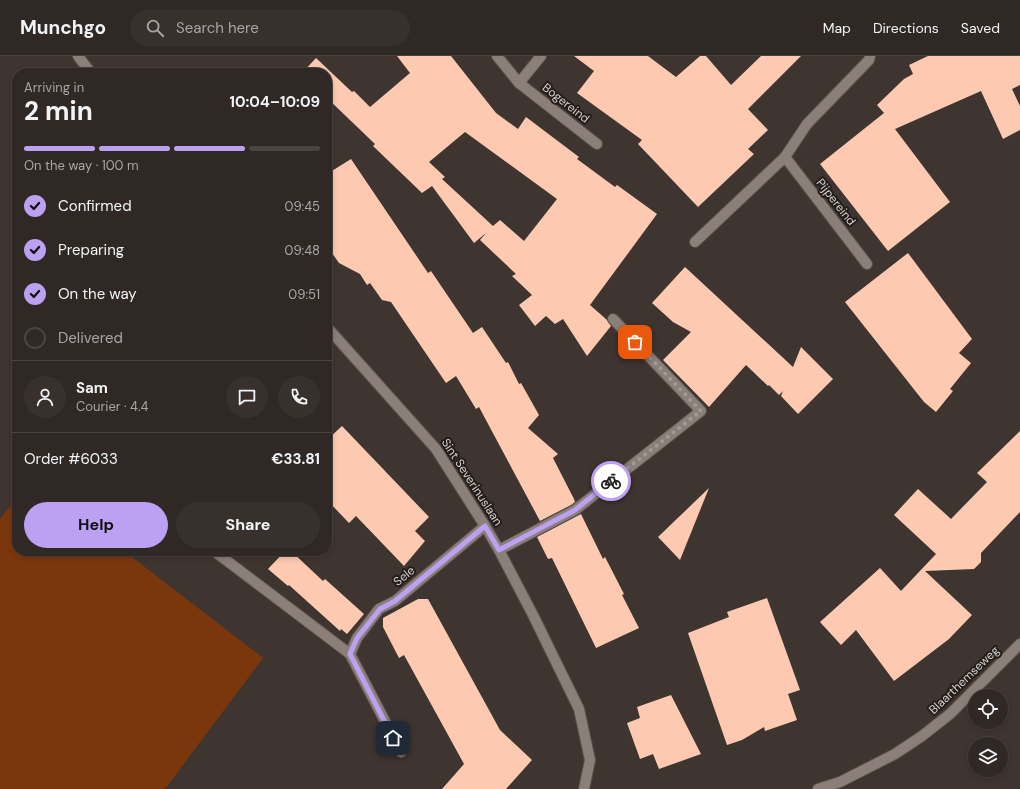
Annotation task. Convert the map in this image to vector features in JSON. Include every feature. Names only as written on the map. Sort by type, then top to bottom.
[{"type":"street","points":[[78,56],[87,68]]},
{"type":"street","name":"Bogereind","points":[[496,56],[519,83],[597,144]]},
{"type":"street","points":[[519,83],[541,56]]},
{"type":"street","points":[[695,242],[785,157],[807,124],[869,60],[870,56]]},
{"type":"street","name":"Pijpereind","points":[[785,157],[867,264]]},
{"type":"street","points":[[499,550],[575,510],[701,411],[613,319]]},
{"type":"street","name":"Sint Severinuslaan","points":[[332,333],[436,449],[499,550],[579,709],[590,760],[584,789]]},
{"type":"street","name":"Sele","points":[[350,654],[357,638],[380,609],[395,601],[485,526]]},
{"type":"street","points":[[221,556],[350,654],[400,752]]},
{"type":"street","name":"Blaarthemseweg","points":[[818,789],[840,782],[895,754],[922,736],[950,714],[1020,644]]},
{"type":"shaded area","points":[[12,503],[12,556],[130,556],[263,658],[165,789],[0,789],[0,519]]},
{"type":"building","points":[[397,56],[451,56],[496,113],[518,129],[526,117],[579,157],[577,159],[615,187],[617,185],[657,214],[590,305],[607,320],[611,326],[587,356],[563,319],[555,324],[546,316],[535,326],[519,305],[532,295],[512,276],[516,274],[480,240],[486,233],[474,243],[432,186],[422,193],[373,146],[375,144],[332,103],[332,73],[352,92],[354,91],[370,107],[410,73]],"holes":[[[465,132],[557,199],[524,241],[500,220],[493,226],[442,179],[445,177],[429,162]]]},
{"type":"building","points":[[574,56],[648,56],[676,77],[700,56],[706,56],[731,85],[761,56],[801,56],[748,109],[768,130],[748,149],[754,154],[698,207],[638,144],[642,140],[577,93],[594,71]]},
{"type":"building","points":[[928,56],[1020,56],[1020,85],[1012,89],[1020,106],[1020,130],[1003,139],[981,91],[895,129],[950,202],[888,251],[820,164],[884,113],[877,105],[904,79],[913,74],[909,65]]},
{"type":"building","points":[[316,58],[327,68],[307,68]]},
{"type":"building","points":[[351,159],[428,273],[431,271],[473,333],[482,327],[506,363],[508,362],[519,384],[521,383],[539,415],[528,428],[558,454],[553,458],[574,499],[575,502],[571,505],[540,521],[479,407],[476,409],[456,376],[446,383],[391,302],[382,300],[370,283],[367,285],[360,274],[339,263],[332,253],[332,171]]},
{"type":"building","points":[[908,253],[972,339],[959,353],[971,363],[950,389],[953,391],[936,412],[924,402],[845,302]]},
{"type":"building","points":[[685,267],[793,367],[801,347],[833,379],[798,414],[781,396],[783,391],[779,395],[746,365],[709,407],[663,360],[691,332],[673,322],[652,303]]},
{"type":"building","points":[[342,426],[429,517],[415,531],[425,541],[404,566],[356,516],[349,523],[332,505],[332,435]]},
{"type":"building","points":[[1020,431],[1020,512],[981,553],[981,562],[974,569],[925,571],[972,615],[949,639],[894,681],[856,630],[841,645],[820,622],[880,568],[901,591],[936,554],[894,515],[918,489],[951,519],[987,482],[977,473]]},
{"type":"building","points":[[709,488],[680,560],[658,537]]},
{"type":"building","points":[[581,514],[603,559],[605,557],[624,594],[622,595],[639,628],[596,648],[552,558],[548,559],[537,537]]},
{"type":"building","points":[[280,556],[296,556],[323,581],[325,579],[364,614],[347,634],[341,629],[340,631],[289,585],[288,586],[268,569]]},
{"type":"building","points":[[767,598],[800,690],[788,694],[797,720],[765,731],[764,727],[742,740],[727,745],[688,633],[729,617],[727,612]]},
{"type":"building","points":[[418,599],[428,599],[500,730],[532,760],[506,789],[442,789],[464,764],[404,655],[399,658],[383,627],[383,618]]},
{"type":"building","points":[[671,695],[701,754],[659,769],[653,754],[640,759],[627,723],[640,718],[637,707]]},
{"type":"way so far","points":[[611,481],[701,411],[635,342]]},
{"type":"route","points":[[393,738],[350,654],[357,638],[380,609],[395,601],[485,526],[499,550],[575,510],[611,481]]}]
